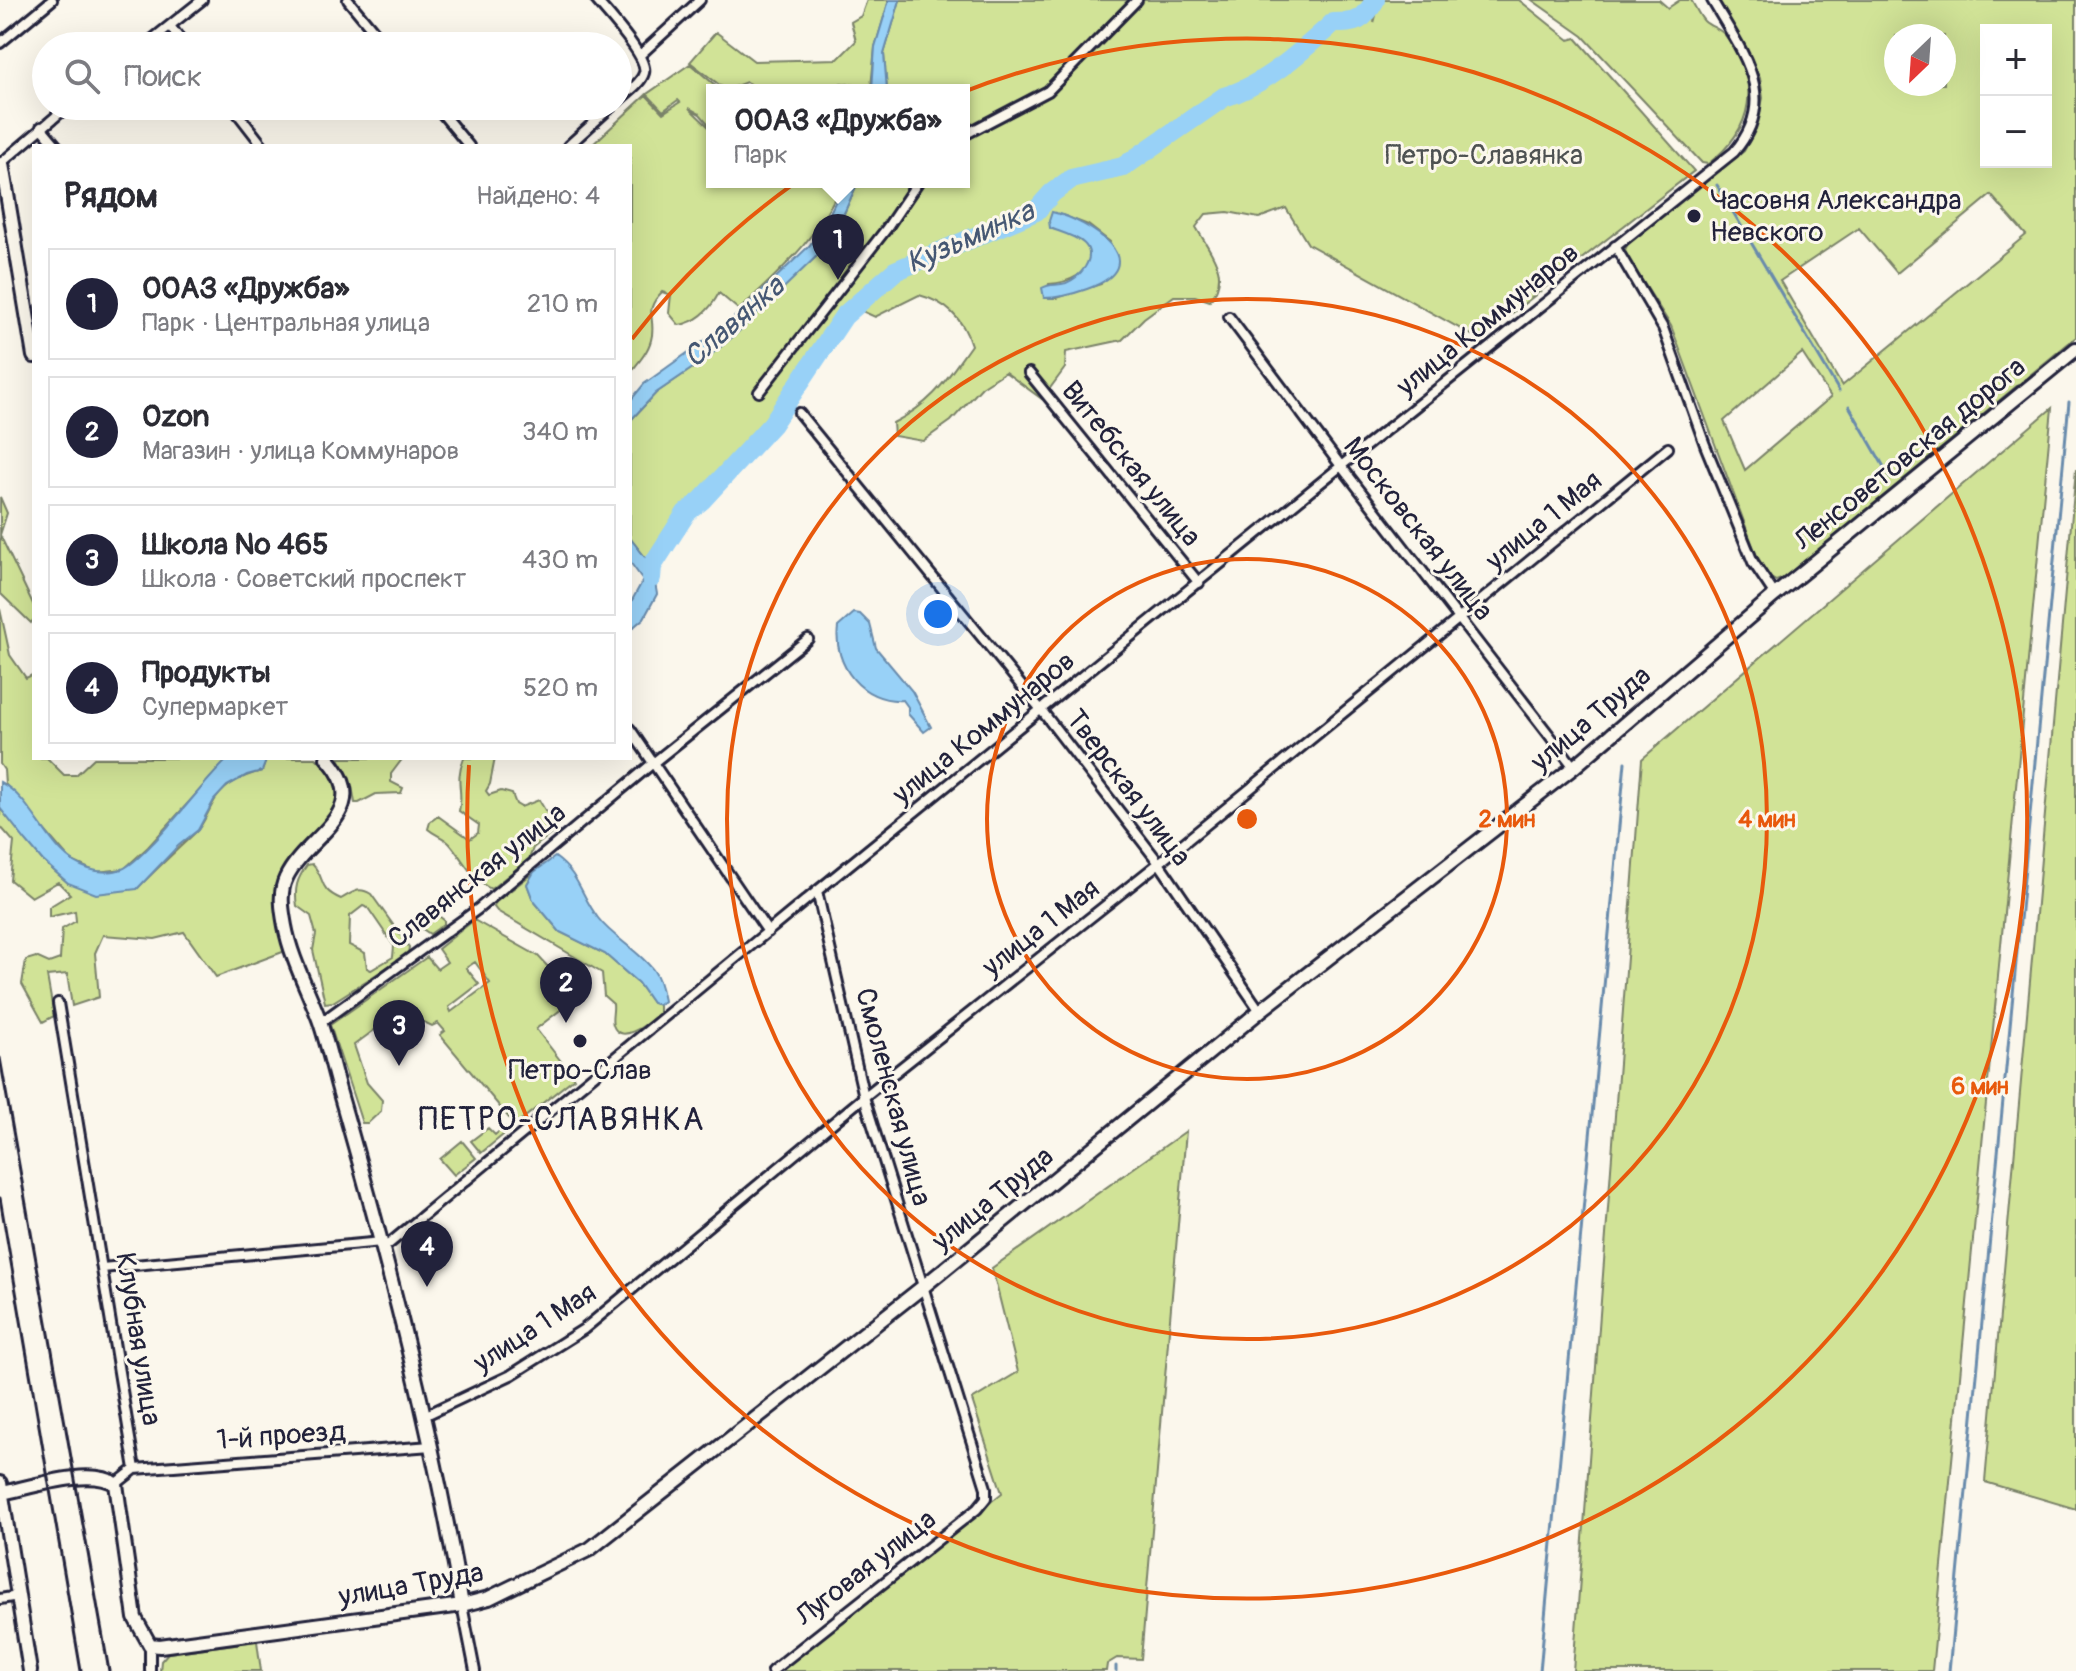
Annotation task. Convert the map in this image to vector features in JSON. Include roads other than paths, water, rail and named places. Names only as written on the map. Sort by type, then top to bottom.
[{"type":"street","points":[[0,43],[52,0]]},
{"type":"street","points":[[162,32],[202,0]]},
{"type":"street","points":[[348,0],[374,32]]},
{"type":"street","points":[[596,0],[622,32]]},
{"type":"street","points":[[640,55],[700,0]]},
{"type":"street","points":[[970,132],[1048,91],[1137,0]]},
{"type":"street","name":"улица Коммунаров","points":[[383,1245],[1341,466],[1734,152],[1751,128],[1757,96],[1746,60],[1712,0]]},
{"type":"street","points":[[170,26],[174,32]]},
{"type":"street","points":[[632,45],[645,67],[644,76],[632,89]]},
{"type":"street","points":[[32,344],[1,164],[50,120]]},
{"type":"street","points":[[243,120],[261,144]]},
{"type":"street","points":[[448,120],[467,144]]},
{"type":"street","points":[[570,144],[597,120]]},
{"type":"street","points":[[41,127],[55,144]]},
{"type":"street","points":[[759,392],[887,228],[914,188]]},
{"type":"street","points":[[1615,246],[1663,328],[1705,445],[1753,562],[1775,595]]},
{"type":"street","name":"Московская улица","points":[[1229,317],[1574,767]]},
{"type":"street","name":"Ленсоветовская дорога","points":[[1775,595],[2076,349]]},
{"type":"street","name":"Витебская улица","points":[[1029,373],[1199,583]]},
{"type":"street","name":"Тверская улица","points":[[799,413],[1042,711],[1159,863],[1260,1011]]},
{"type":"street","name":"улица 1 Мая","points":[[424,1416],[511,1375],[584,1329],[864,1097],[1159,863],[1668,448]]},
{"type":"street","name":"улица Труда","points":[[150,1645],[462,1605],[489,1598],[590,1549],[924,1286],[1260,1011],[1574,767],[1775,595]]},
{"type":"street","name":"Славянская улица","points":[[320,1023],[478,909],[808,639]]},
{"type":"street","points":[[632,732],[768,932]]},
{"type":"street","points":[[328,760],[344,782],[345,794],[331,825],[286,878],[282,891],[286,931],[320,1023],[383,1245],[431,1446],[475,1671]]},
{"type":"street","name":"Смоленская улица","points":[[817,891],[864,1097],[986,1488],[986,1498]]},
{"type":"street","name":"Клубная улица","points":[[58,1003],[135,1469],[116,1484]]},
{"type":"street","points":[[102,1268],[383,1245]]},
{"type":"street","name":"1-й проезд","points":[[135,1469],[431,1446]]},
{"type":"street","points":[[30,1671],[1,1488],[106,1477],[116,1484],[135,1618],[150,1645],[150,1671]]},
{"type":"street","name":"Луговая улица","points":[[772,1671],[977,1509],[986,1498]]},
{"type":"street","points":[[0,1599],[18,1596]]},
{"type":"water","points":[[889,0],[900,0],[884,54],[886,84],[872,84],[875,47]]},
{"type":"water","name":"Славянка","points":[[842,188],[855,188],[823,250],[735,335],[656,393],[632,419],[632,399],[644,384],[725,326],[809,246],[823,227]]},
{"type":"water","points":[[1052,212],[1083,224],[1110,244],[1117,256],[1117,268],[1107,279],[1077,293],[1044,298],[1042,288],[1072,280],[1089,258],[1089,251],[1080,240],[1050,228]]},
{"type":"water","points":[[632,541],[652,566],[657,594],[644,618],[632,628],[632,600],[643,580],[632,565]]},
{"type":"water","points":[[854,613],[860,614],[870,624],[876,648],[912,691],[931,727],[924,732],[908,714],[903,700],[875,695],[853,679],[846,668],[840,655],[838,627]]},
{"type":"water","points":[[227,760],[266,760],[262,771],[227,786],[214,800],[198,830],[178,846],[137,889],[96,894],[68,883],[43,861],[0,808],[0,782],[18,795],[67,857],[89,869],[114,871],[132,863],[145,851]]},
{"type":"water","points":[[555,857],[570,871],[604,925],[654,971],[664,1001],[659,1005],[652,1003],[638,983],[605,954],[560,932],[533,900],[527,884],[534,872]]},
{"type":"waterway","name":"Кузьминка","points":[[651,578],[652,566],[686,513],[702,500],[772,424],[844,316],[895,271],[1036,211],[1052,193],[1071,179],[1123,167],[1224,97],[1268,76],[1333,23],[1353,22],[1363,17],[1375,0]]},
{"type":"waterway","points":[[1717,185],[1839,391]]},
{"type":"waterway","points":[[1949,1671],[2069,402]]},
{"type":"waterway","points":[[1849,406],[1891,479]]},
{"type":"waterway","points":[[1540,1671],[1625,762]]},
{"type":"waterway","points":[[1116,1666],[1116,1671]]},
{"type":"railway","points":[[0,1058],[109,1671]]},
{"type":"railway","points":[[0,1198],[81,1671]]},
{"type":"place","name":"Часовня Александра Невского","points":[[1694,216]]},
{"type":"place","name":"ООАЗ «Дружба»","points":[[838,280]]},
{"type":"place","name":"Ozon","points":[[566,1023]]},
{"type":"place","name":"Петро-Слав","points":[[580,1041]]},
{"type":"place","name":"Школа № 465","points":[[399,1066]]},
{"type":"place","name":"Продукты","points":[[427,1287]]},
{"type":"district","name":"ПЕТРО-СЛАВЯНКА","points":[[562,1120]]},
{"type":"park label","name":"Петро-Славянка","points":[[1484,155]]}]
